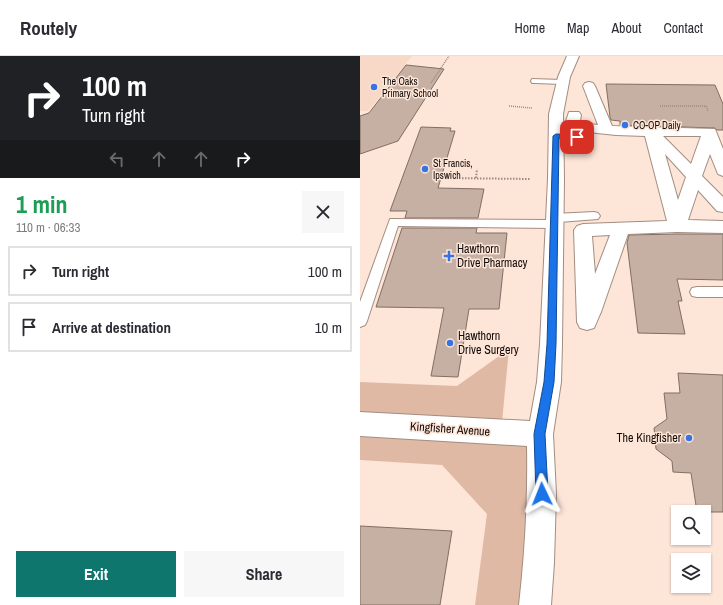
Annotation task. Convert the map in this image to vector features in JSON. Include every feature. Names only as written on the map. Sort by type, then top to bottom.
[{"type":"street","points":[[535,605],[539,563],[542,494],[540,434],[549,382],[555,221],[556,107],[562,82],[573,56]]},
{"type":"street","points":[[589,86],[607,130]]},
{"type":"street","points":[[574,116],[573,121],[578,126],[607,130],[710,132]]},
{"type":"street","points":[[651,131],[723,207]]},
{"type":"street","points":[[651,131],[676,226]]},
{"type":"street","points":[[710,132],[723,171]]},
{"type":"street","points":[[676,226],[710,132]]},
{"type":"street","points":[[621,228],[587,322],[583,230],[621,228],[676,226],[723,227]]},
{"type":"street","name":"Kingfisher Avenue","points":[[360,424],[540,434]]},
{"type":"lane","points":[[536,81],[562,82]]},
{"type":"lane","points":[[556,136],[584,137]]},
{"type":"lane","points":[[360,321],[394,222],[555,221],[594,216]]},
{"type":"lane","points":[[697,292],[723,292]]},
{"type":"path","points":[[431,83],[449,56]]},
{"type":"path","points":[[509,106],[537,108]]},
{"type":"path","points":[[660,106],[706,106],[708,112]]},
{"type":"path","points":[[476,178],[477,168]]},
{"type":"path","points":[[441,178],[556,179]]},
{"type":"shaded area","name":"The Oaks Primary School","points":[[360,56],[412,56],[368,111],[360,111]]},
{"type":"shaded area","points":[[509,349],[501,432],[540,434],[535,605],[475,605],[487,514],[442,465],[360,460],[360,382],[457,386]]},
{"type":"building","points":[[406,65],[444,69],[398,141],[360,154],[360,116],[369,113]]},
{"type":"building","points":[[606,84],[715,85],[723,104],[723,130],[717,130],[715,128],[620,125],[620,121],[611,120]]},
{"type":"building","name":"St Francis, Ipswich","points":[[421,127],[451,128],[450,131],[455,131],[438,188],[484,189],[478,218],[405,218],[407,211],[390,211]]},
{"type":"building","name":"Hawthorn Drive Surgery","points":[[402,228],[477,228],[476,233],[507,233],[499,309],[469,309],[458,377],[431,376],[444,308],[376,307]]},
{"type":"building","points":[[723,234],[723,280],[677,279],[682,301],[678,301],[685,334],[638,333],[627,243],[629,235]]},
{"type":"building","name":"The Kingfisher","points":[[678,373],[723,375],[723,512],[711,512],[711,505],[696,505],[691,473],[673,472],[672,461],[656,449],[654,428],[667,419],[664,393],[680,393]]},
{"type":"building","points":[[360,526],[452,531],[440,605],[360,605]]},
{"type":"place","name":"The Oaks Primary School","points":[[374,87]]},
{"type":"place","name":"CO-OP Daily","points":[[625,125]]},
{"type":"place","name":"St Francis, Ipswich","points":[[425,169]]},
{"type":"place","name":"Hawthorn Drive Pharmacy","points":[[449,256]]},
{"type":"place","name":"Hawthorn Drive Surgery","points":[[450,343]]},
{"type":"place","name":"The Kingfisher","points":[[689,438]]},
{"type":"route","points":[[542,494],[540,434],[549,382],[555,224],[556,136],[577,137]]}]
